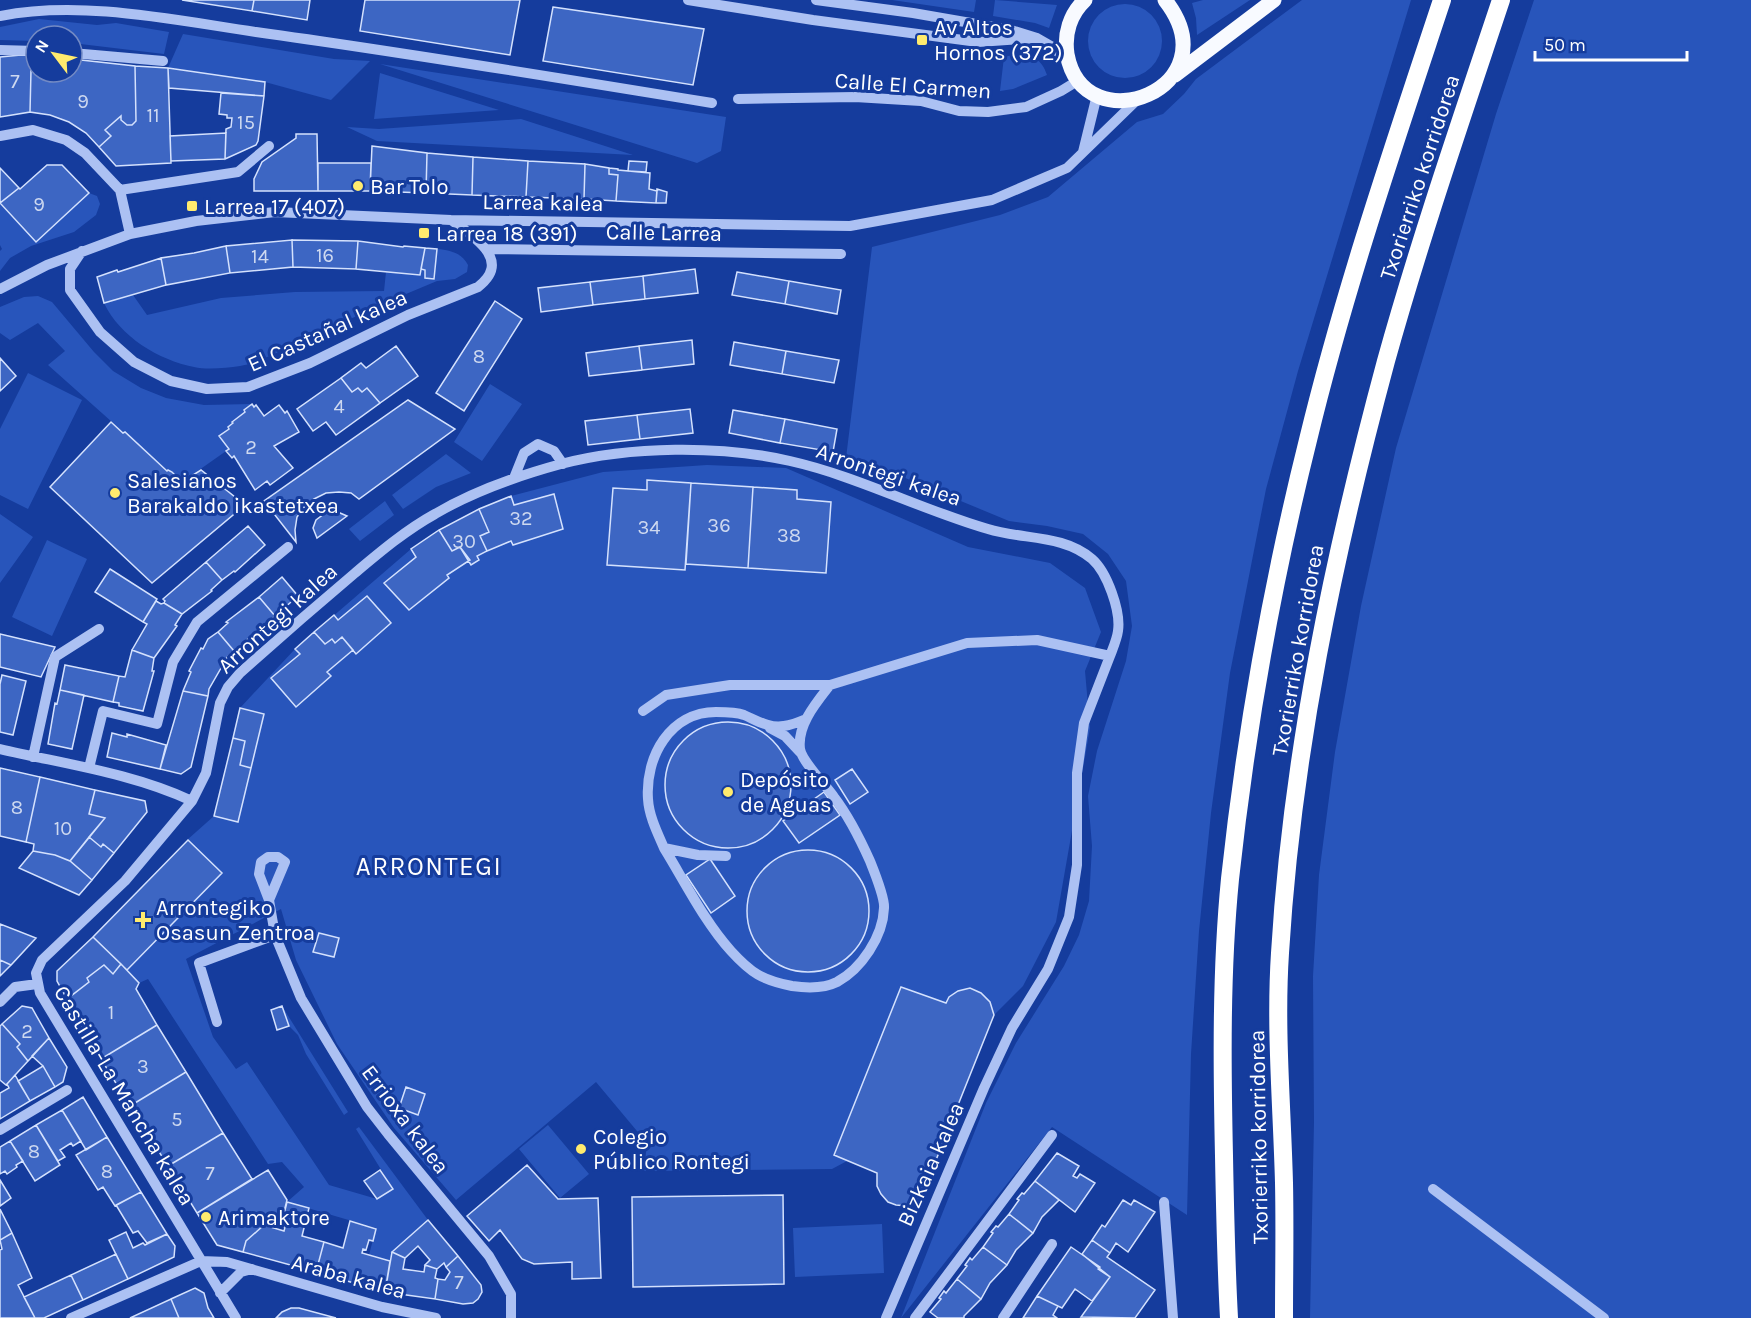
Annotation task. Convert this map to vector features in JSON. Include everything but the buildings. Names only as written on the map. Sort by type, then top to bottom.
[{"type":"highway","name":"Txorierriko korridorea","points":[[1229,1318],[1222,1082],[1223,996],[1230,879],[1250,726],[1284,542],[1308,438],[1376,206],[1442,0]]},
{"type":"highway","name":"Txorierriko korridorea","points":[[1284,1318],[1284,1184],[1279,956],[1285,887],[1305,737],[1340,546],[1387,359],[1429,219],[1499,6]]},
{"type":"main road","points":[[1085,0],[1078,6],[1069,23],[1066,43],[1069,62],[1078,80],[1097,95],[1117,101],[1137,100],[1155,93],[1274,0]]},
{"type":"main road","points":[[1165,0],[1175,13],[1182,29],[1183,47],[1179,64],[1170,79]]},
{"type":"street","points":[[688,0],[813,20],[978,42],[1037,38]]},
{"type":"street","points":[[816,0],[982,24],[1037,38],[1051,46],[1069,62]]},
{"type":"street","points":[[0,16],[27,9],[98,9],[371,47],[712,103]]},
{"type":"street","points":[[0,50],[24,51]]},
{"type":"street","points":[[84,54],[163,61]]},
{"type":"street","name":"Calle El Carmen","points":[[738,99],[855,97],[921,101],[959,111],[988,112],[1026,107],[1061,91],[1078,80]]},
{"type":"street","points":[[1083,152],[1097,95]]},
{"type":"street","name":"Larrea kalea","points":[[0,289],[47,265],[130,234],[196,221],[275,212],[451,220],[850,226],[992,200],[1067,168],[1137,100]]},
{"type":"street","points":[[0,135],[33,130],[66,140],[85,153],[120,190],[130,234]]},
{"type":"street","points":[[120,190],[238,172],[269,146]]},
{"type":"street","points":[[451,220],[482,243],[486,249]]},
{"type":"street","name":"El Castañal kalea","points":[[82,251],[70,269],[70,290],[100,332],[134,362],[143,367],[171,381],[207,389],[248,387],[310,363],[408,315],[478,287],[488,279],[492,267],[486,249]]},
{"type":"street","name":"Calle Larrea","points":[[486,249],[841,254]]},
{"type":"street","points":[[514,478],[524,453],[538,444],[554,451],[563,464]]},
{"type":"street","name":"Arrontegi kalea","points":[[37,984],[36,973],[42,960],[125,881],[192,801],[206,773],[220,703],[228,687],[240,673],[391,544],[434,514],[514,478],[563,464],[618,453],[715,450],[790,461],[858,482],[990,530],[1062,542],[1095,561],[1110,582],[1119,630],[1084,723],[1078,763],[1075,811],[1077,865],[1069,917],[1048,969],[1012,1028]]},
{"type":"street","points":[[89,768],[103,711],[157,724],[172,662],[197,622],[288,548]]},
{"type":"street","points":[[33,757],[55,657],[99,629]]},
{"type":"street","points":[[643,711],[666,695],[730,685],[830,685],[967,643],[1037,640],[1110,656]]},
{"type":"street","points":[[800,752],[800,738],[806,719],[830,685]]},
{"type":"street","points":[[714,712],[742,714],[762,723],[785,736],[800,752],[835,798],[870,860],[885,907],[873,944],[857,967],[835,983],[808,989],[775,983],[749,970],[722,939],[664,848],[651,817],[647,779],[655,755],[668,731],[689,718],[714,712]]},
{"type":"street","points":[[762,723],[782,727],[806,719]]},
{"type":"street","points":[[0,749],[89,768],[166,789],[192,801]]},
{"type":"street","points":[[664,848],[698,855],[726,856]]},
{"type":"street","name":"Errioxa kalea","points":[[269,900],[275,935],[301,998],[367,1107],[489,1256],[511,1294],[511,1318]]},
{"type":"street","points":[[217,1022],[199,963],[275,935]]},
{"type":"street","points":[[0,1002],[15,987],[22,984],[37,984]]},
{"type":"street","name":"Castilla-La Mancha kalea","points":[[37,984],[89,1078],[236,1318]]},
{"type":"street","name":"Bizkaia kalea","points":[[886,1318],[951,1163],[1012,1028]]},
{"type":"street","points":[[0,1130],[67,1090]]},
{"type":"street","points":[[915,1318],[1052,1135]]},
{"type":"street","points":[[1433,1189],[1604,1318]]},
{"type":"street","points":[[1164,1202],[1173,1318]]},
{"type":"street","points":[[1003,1318],[1052,1244]]},
{"type":"street","points":[[77,1317],[201,1261]]},
{"type":"street","name":"Araba kalea","points":[[201,1261],[227,1262],[382,1307],[436,1318]]},
{"type":"street","points":[[220,1293],[241,1272],[252,1269]]},
{"type":"shaded area","points":[[892,0],[976,0],[974,12]]},
{"type":"shaded area","points":[[995,0],[1057,5],[1049,28],[1035,23],[993,16]]},
{"type":"shaded area","points":[[1203,0],[1250,0],[1197,35],[1192,3]]},
{"type":"shaded area","points":[[1302,0],[1411,0],[1298,371],[1266,489],[1230,673],[1211,813],[1199,931],[1191,1054],[1187,1215],[1052,1127],[901,1318],[986,1103],[1016,1043],[1064,966],[1079,935],[1089,901],[1092,846],[1088,796],[1097,751],[1126,661],[1132,626],[1126,581],[1108,554],[1083,534],[1009,521],[886,470],[846,458],[872,247],[1000,215],[1048,197],[1137,122],[1163,114],[1196,79]]},
{"type":"shaded area","points":[[1534,0],[1751,0],[1751,1318],[1310,1318],[1314,1122],[1313,976],[1319,875],[1335,752],[1361,606],[1396,448],[1496,114]]},
{"type":"shaded area","points":[[1125,4],[1139,7],[1151,15],[1159,27],[1162,41],[1159,55],[1151,67],[1139,75],[1125,78],[1111,75],[1099,67],[1091,55],[1088,41],[1091,27],[1099,15],[1111,7]]},
{"type":"shaded area","points":[[39,19],[97,25],[116,23],[169,32],[164,54],[84,44],[84,24],[24,24],[24,41],[0,40],[0,27]]},
{"type":"shaded area","points":[[183,34],[334,59],[370,61],[331,100],[265,82],[168,68]]},
{"type":"shaded area","points":[[1017,54],[1036,59],[1047,75],[1013,89],[1000,91],[1004,57]]},
{"type":"shaded area","points":[[380,64],[726,117],[721,151],[697,163]]},
{"type":"shaded area","points":[[380,73],[499,110],[374,119]]},
{"type":"shaded area","points":[[521,119],[633,155],[377,141],[347,127],[379,129]]},
{"type":"shaded area","points":[[89,193],[97,196],[100,204],[96,215],[74,232],[31,246],[10,258],[0,271],[0,251],[2,249],[0,245],[0,204],[36,242]]},
{"type":"shaded area","points":[[437,249],[459,255],[468,265],[467,272],[455,279],[437,281],[274,354],[240,366],[199,368],[181,364],[154,353],[120,326],[104,303],[133,295],[147,315],[221,298],[295,292],[384,291],[386,272],[420,275],[421,269],[425,270],[425,278],[434,279]]},
{"type":"shaded area","points":[[38,296],[52,302],[113,371],[141,388],[166,398],[204,405],[252,404],[232,421],[229,429],[219,436],[229,449],[182,482],[169,470],[167,471],[48,365],[65,351],[38,323],[10,340],[0,333],[0,307],[24,297]]},
{"type":"shaded area","points":[[28,373],[82,400],[28,509],[0,495],[0,429]]},
{"type":"shaded area","points":[[490,384],[522,404],[482,461],[454,442]]},
{"type":"shaded area","points":[[446,454],[471,473],[436,487],[403,509],[392,495]]},
{"type":"shaded area","points":[[707,465],[786,468],[968,547],[1050,563],[1085,588],[1101,632],[1085,671],[1090,728],[1056,922],[1023,986],[994,1015],[970,988],[959,991],[946,1003],[901,988],[834,1154],[847,1161],[832,1169],[644,1171],[647,1143],[596,1082],[456,1200],[394,1128],[337,1044],[296,960],[281,909],[186,959],[213,1037],[236,1069],[247,1062],[329,1185],[377,1199],[393,1189],[356,1129],[359,1127],[428,1220],[392,1252],[390,1261],[369,1255],[376,1228],[287,1202],[304,1187],[282,1162],[268,1164],[148,979],[139,983],[127,970],[222,873],[187,840],[214,816],[240,708],[295,649],[411,549],[479,509],[511,496],[603,472]]},
{"type":"shaded area","points":[[385,501],[394,515],[360,541],[349,529]]},
{"type":"shaded area","points":[[0,514],[33,537],[0,583]]},
{"type":"shaded area","points":[[47,540],[87,559],[52,636],[12,617]]},
{"type":"shaded area","points":[[282,1006],[348,1112],[344,1115],[306,1054],[298,1035],[289,1026]]},
{"type":"shaded area","points":[[548,1125],[589,1174],[560,1198],[519,1149]]},
{"type":"shaded area","points":[[882,1224],[884,1273],[795,1277],[793,1228]]},
{"type":"place","name":"Av Altos Hornos (372)","points":[[922,40]]},
{"type":"place","name":"Bar Tolo","points":[[358,186]]},
{"type":"place","name":"Larrea 17 (407)","points":[[192,206]]},
{"type":"place","name":"Larrea 18 (391)","points":[[424,233]]},
{"type":"place","name":"Salesianos Barakaldo ikastetxea","points":[[115,493]]},
{"type":"place","name":"Depósito de Aguas","points":[[728,792]]},
{"type":"place","name":"Arrontegiko Osasun Zentroa","points":[[143,920]]},
{"type":"place","name":"Colegio Público Rontegi","points":[[581,1149]]},
{"type":"place","name":"Arimaktore","points":[[206,1217]]},
{"type":"district","name":"ARRONTEGI","points":[[429,866]]}]
